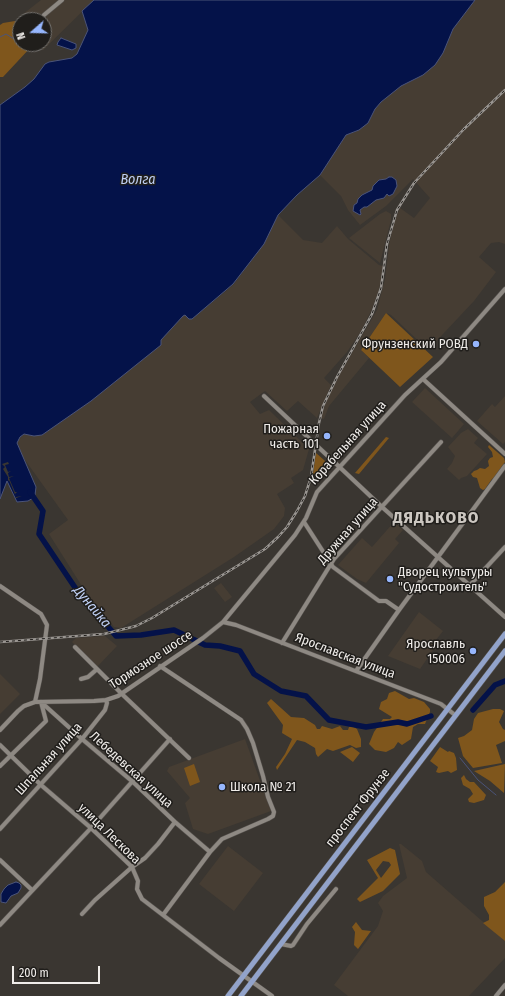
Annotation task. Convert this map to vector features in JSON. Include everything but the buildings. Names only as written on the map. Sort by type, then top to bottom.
[{"type":"main road","name":"проспект Фрунзе","points":[[228,996],[505,634]]},
{"type":"main road","name":"проспект Фрунзе","points":[[242,996],[505,651]]},
{"type":"street","points":[[48,12],[62,0]]},
{"type":"street","name":"Корабельная улица","points":[[223,622],[286,547],[304,522],[314,495],[405,395],[441,362],[505,289]]},
{"type":"street","points":[[422,379],[505,454]]},
{"type":"street","points":[[264,396],[382,507],[505,617]]},
{"type":"street","name":"Дружная улица","points":[[282,643],[330,564],[441,442]]},
{"type":"street","points":[[356,671],[505,466]]},
{"type":"street","points":[[304,522],[330,564],[379,601],[386,601],[399,610]]},
{"type":"street","points":[[470,585],[505,547]]},
{"type":"street","points":[[0,586],[41,614],[47,624],[40,679],[35,702]]},
{"type":"street","name":"Тормозное шоссе","points":[[0,730],[24,706],[35,702],[106,700],[121,693],[204,638],[223,622]]},
{"type":"street","name":"Ярославская улица","points":[[223,622],[236,625],[441,704],[456,716]]},
{"type":"street","points":[[75,648],[96,670],[189,758]]},
{"type":"street","points":[[160,666],[241,720],[253,742],[268,797],[274,812],[273,816],[222,839],[210,852],[163,915]]},
{"type":"street","points":[[81,679],[88,677],[96,670]]},
{"type":"street","name":"Шпальная улица","points":[[0,829],[82,739],[105,710],[107,703],[106,700]]},
{"type":"street","points":[[0,766],[46,720],[41,701]]},
{"type":"street","name":"Лебедевская улица","points":[[41,701],[210,852]]},
{"type":"street","points":[[0,925],[91,828],[170,739]]},
{"type":"street","name":"улица Лескова","points":[[0,745],[41,785],[91,828],[132,867],[138,881],[137,889],[142,899],[272,996]]},
{"type":"street","points":[[82,914],[95,900],[132,867],[145,858],[175,822]]},
{"type":"street","points":[[0,860],[32,890]]},
{"type":"street","points":[[281,944],[293,945],[307,924],[336,889]]},
{"type":"street","points":[[496,996],[505,985]]},
{"type":"shaded area","points":[[41,0],[94,0],[52,41],[52,12],[26,12]]},
{"type":"shaded area","points":[[475,0],[505,0],[505,244],[499,242],[491,243],[479,257],[496,272],[474,301],[428,350],[391,315],[386,313],[361,350],[369,358],[329,406],[324,419],[321,418],[325,404],[340,374],[377,310],[385,279],[389,245],[394,223],[400,208],[414,218],[430,198],[413,179],[386,206],[360,225],[348,210],[341,196],[320,175],[345,136],[356,132],[372,116],[375,109],[381,102],[401,86],[423,75],[447,45],[453,29]]},
{"type":"shaded area","points":[[12,22],[12,52],[26,52],[3,77],[0,77],[0,25]]},
{"type":"shaded area","points":[[386,211],[391,214],[391,220],[380,263],[349,238]]},
{"type":"shaded area","points":[[278,215],[303,240],[322,243],[337,226],[348,239],[379,265],[383,266],[379,290],[371,311],[361,331],[347,352],[324,378],[331,385],[317,418],[298,401],[287,411],[265,391],[250,402],[260,414],[269,410],[309,449],[303,470],[291,478],[294,483],[277,494],[285,508],[284,516],[274,529],[234,557],[121,628],[114,627],[85,591],[49,534],[68,520],[20,453],[18,441],[24,434],[34,436],[42,435],[91,401],[161,345],[161,340],[183,316],[185,315],[189,319],[192,319],[225,292],[234,284],[264,244]]},
{"type":"shaded area","points":[[386,313],[433,357],[400,387],[361,350]]},
{"type":"shaded area","points":[[425,388],[464,424],[452,438],[412,402]]},
{"type":"shaded area","points":[[505,396],[505,442],[503,444],[477,421],[492,404],[495,407]]},
{"type":"shaded area","points":[[468,429],[478,438],[474,443],[487,454],[467,476],[459,480],[447,469],[455,456],[448,447],[461,433]]},
{"type":"shaded area","points":[[386,437],[389,438],[359,474],[355,473]]},
{"type":"shaded area","points":[[489,445],[504,458],[505,462],[494,478],[483,490],[480,488],[477,478],[473,477],[471,474],[480,468],[485,469],[489,466],[488,461],[493,457],[492,452],[488,447]]},
{"type":"shaded area","points":[[316,453],[332,467],[325,472],[313,474]]},
{"type":"shaded area","points":[[394,522],[403,530],[395,539],[399,543],[366,583],[357,579],[338,565],[362,538],[372,547]]},
{"type":"shaded area","points":[[221,583],[232,597],[225,602],[214,588]]},
{"type":"shaded area","points":[[419,612],[443,631],[436,640],[438,643],[420,669],[388,656]]},
{"type":"shaded area","points":[[105,636],[117,646],[97,667],[72,642],[76,638]]},
{"type":"shaded area","points":[[0,674],[20,694],[0,714]]},
{"type":"shaded area","points":[[395,691],[409,699],[414,698],[424,702],[430,709],[430,712],[425,724],[418,724],[413,727],[411,739],[402,745],[398,742],[394,748],[386,752],[375,750],[369,744],[374,732],[383,719],[390,719],[392,717],[379,709],[381,702],[387,699],[389,693]]},
{"type":"shaded area","points":[[271,699],[291,717],[304,718],[315,725],[317,729],[320,729],[322,726],[332,729],[340,726],[343,730],[348,730],[349,727],[352,726],[357,729],[361,739],[361,747],[356,748],[350,745],[333,751],[327,749],[318,757],[315,748],[305,742],[297,740],[277,770],[276,767],[285,754],[292,739],[282,733],[283,725],[267,703]]},
{"type":"shaded area","points":[[493,709],[500,709],[504,711],[499,722],[505,730],[505,741],[496,745],[502,763],[473,768],[463,756],[458,738],[464,736],[472,730],[474,719],[478,713]]},
{"type":"shaded area","name":"Школа № 21","points":[[245,739],[271,811],[208,834],[193,829],[185,803],[190,798],[167,771],[169,767]]},
{"type":"shaded area","points":[[352,747],[360,753],[353,762],[340,752]]},
{"type":"shaded area","points":[[440,747],[448,752],[454,753],[457,770],[451,773],[448,771],[439,773],[436,772],[438,767],[430,761]]},
{"type":"shaded area","points":[[194,764],[200,782],[190,786],[184,768]]},
{"type":"shaded area","points":[[505,764],[504,793],[490,781],[474,771]]},
{"type":"shaded area","points":[[464,775],[466,779],[470,782],[474,782],[486,795],[484,800],[474,803],[469,802],[468,799],[473,794],[470,789],[463,785],[461,778]]},
{"type":"shaded area","points":[[399,844],[422,861],[426,872],[505,941],[505,958],[469,996],[348,996],[334,985],[378,926],[383,911],[378,903],[383,896],[407,878]]},
{"type":"shaded area","points":[[228,846],[263,873],[234,911],[199,884]]},
{"type":"shaded area","points":[[390,848],[395,850],[400,874],[383,891],[360,902],[357,899],[378,878],[367,860]],"holes":[[[383,861],[389,862],[391,865],[381,878],[376,870]]]},
{"type":"shaded area","points":[[505,882],[505,941],[483,923],[489,920],[489,915],[484,906],[484,897],[495,892]]},
{"type":"shaded area","points":[[356,922],[362,930],[371,931],[358,949],[354,945],[355,932],[352,927]]},
{"type":"water","name":"Волга","points":[[94,0],[475,0],[453,29],[443,53],[435,65],[423,75],[401,86],[381,102],[375,109],[368,123],[359,130],[346,135],[320,175],[297,195],[278,215],[264,244],[233,284],[192,319],[189,319],[185,315],[183,316],[161,340],[161,345],[91,401],[42,435],[34,436],[24,434],[20,437],[17,443],[36,487],[33,498],[28,501],[17,502],[7,481],[0,499],[0,105],[34,79],[45,64],[72,58],[77,54],[88,30],[82,11]]},
{"type":"water","points":[[61,38],[76,44],[76,48],[72,50],[57,45]]},
{"type":"water","points":[[389,177],[396,180],[397,186],[393,194],[389,196],[387,194],[384,198],[376,200],[367,207],[364,207],[360,210],[360,215],[353,211],[354,205],[362,195],[372,190],[373,186],[379,180]]},
{"type":"water","points":[[16,882],[21,885],[18,893],[11,896],[6,903],[1,902],[1,894],[4,889],[8,885]]},
{"type":"pier","points":[[8,462],[9,464],[5,465],[8,472],[11,471],[8,473],[9,477],[14,476],[9,478],[15,492],[17,492],[15,494],[16,497],[3,469],[5,467],[2,464]]},
{"type":"waterway","points":[[0,37],[6,34],[12,38]]},
{"type":"waterway","name":"Дунайка","points":[[30,492],[43,511],[39,534],[76,589],[116,636],[141,635],[174,630],[205,645],[220,646],[240,651],[254,674],[281,691],[306,696],[329,720],[366,727],[398,722],[407,724],[431,716]]},
{"type":"waterway","name":"Дунайка","points":[[473,710],[495,685],[505,681]]},
{"type":"waterway","points":[[460,758],[478,780],[496,795]]},
{"type":"railway","points":[[0,642],[104,634],[136,626],[152,618],[265,549],[278,537],[287,527],[305,496],[311,477],[323,406],[337,377],[372,314],[381,288],[387,244],[397,210],[414,183],[464,129],[505,90]]},
{"type":"place","name":"Фрунзенский РОВД","points":[[476,344]]},
{"type":"place","name":"Пожарная часть 101","points":[[327,436]]},
{"type":"place","name":"Дворец культуры \"Судостроитель\"","points":[[390,579]]},
{"type":"place","name":"Ярославль 150006","points":[[473,651]]},
{"type":"place","name":"Школа № 21","points":[[222,787]]},
{"type":"district","name":"ДЯДЬКОВО","points":[[436,518]]}]
